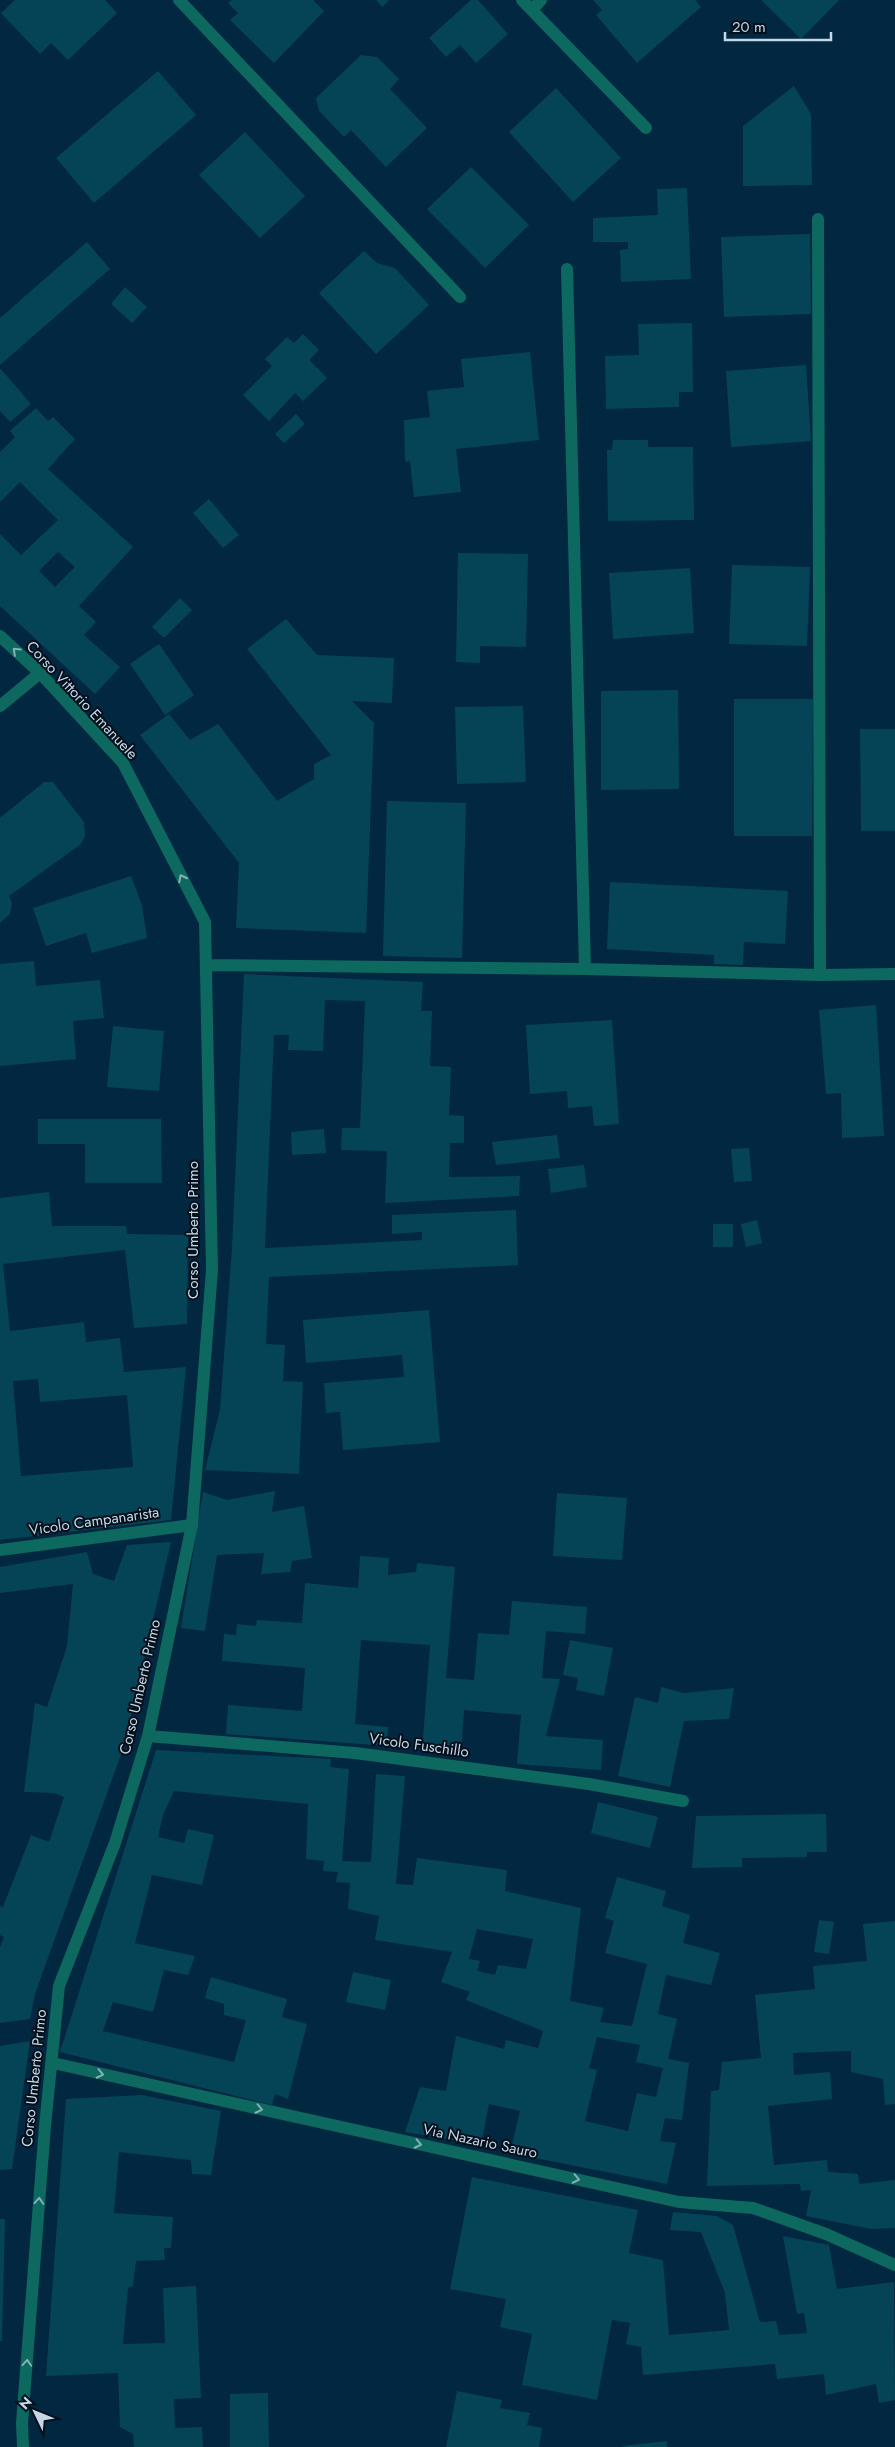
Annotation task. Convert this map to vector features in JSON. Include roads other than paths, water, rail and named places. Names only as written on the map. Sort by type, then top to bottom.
[{"type":"street","points":[[179,0],[460,297]]},
{"type":"street","points":[[522,0],[646,128]]},
{"type":"street","points":[[532,10],[541,0]]},
{"type":"street","points":[[818,218],[820,975]]},
{"type":"street","points":[[568,269],[584,969]]},
{"type":"street","name":"Corso Vittorio Emanuele","points":[[0,636],[40,674],[122,763],[205,922]]},
{"type":"street","points":[[0,706],[40,674]]},
{"type":"street","name":"Corso Umberto Primo","points":[[23,2447],[22,2423],[45,2126],[60,1986],[115,1843],[148,1736],[192,1525],[212,1270],[205,922]]},
{"type":"street","points":[[206,965],[584,969],[820,975],[895,974]]},
{"type":"street","name":"Vicolo Campanarista","points":[[0,1550],[192,1525]]},
{"type":"street","name":"Vicolo Fuschillo","points":[[148,1736],[355,1753],[589,1784],[683,1801]]},
{"type":"street","name":"Via Nazario Sauro","points":[[53,2063],[679,2202],[753,2208],[826,2234],[895,2265]]}]
